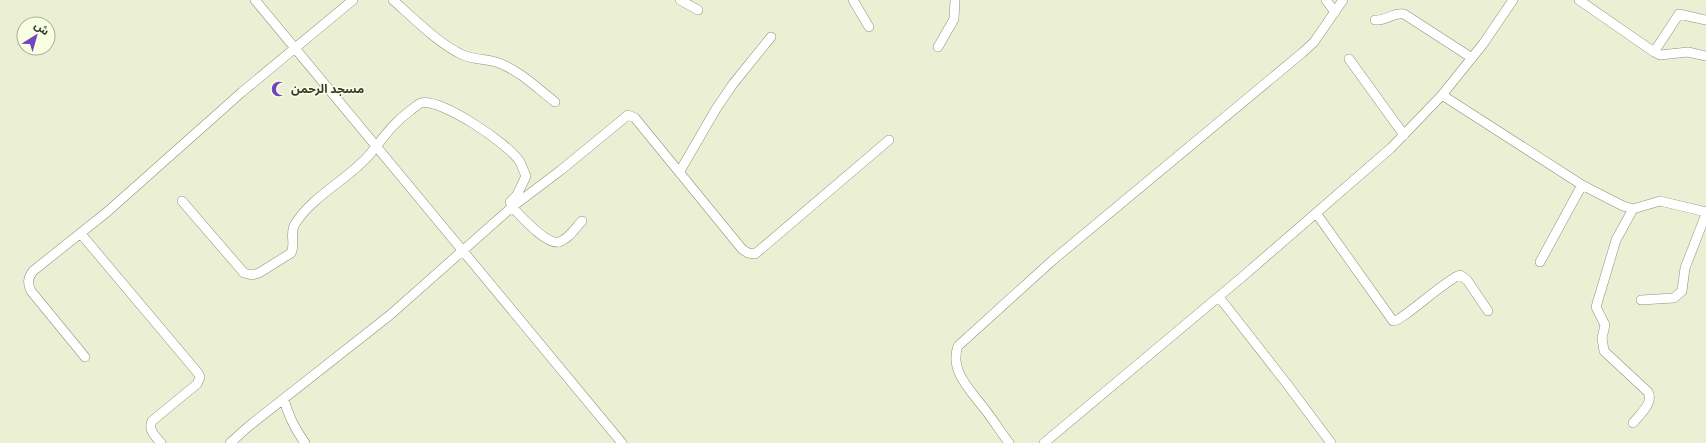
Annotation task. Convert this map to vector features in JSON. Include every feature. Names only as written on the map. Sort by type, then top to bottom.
[{"type":"street","points":[[255,0],[622,443]]},
{"type":"street","points":[[85,357],[31,291],[28,284],[28,277],[33,271],[81,234],[142,182],[242,92],[353,0]]},
{"type":"street","points":[[394,0],[419,24],[454,50],[464,55],[499,63],[511,68],[555,102]]},
{"type":"street","points":[[680,0],[698,10]]},
{"type":"street","points":[[853,0],[869,27]]},
{"type":"street","points":[[938,47],[954,19],[955,0]]},
{"type":"street","points":[[1326,0],[1335,12]]},
{"type":"street","points":[[1009,443],[962,380],[957,364],[956,350],[958,346],[1053,260],[1302,53],[1314,42],[1343,0]]},
{"type":"street","points":[[1044,443],[1316,213],[1404,134],[1442,95],[1500,22],[1513,0]]},
{"type":"street","points":[[1579,0],[1660,56],[1688,52],[1706,56]]},
{"type":"street","points":[[1375,20],[1381,20],[1400,13],[1404,14],[1472,58]]},
{"type":"street","points":[[1654,52],[1679,14],[1706,20]]},
{"type":"street","points":[[680,171],[700,134],[728,90],[771,37]]},
{"type":"street","points":[[1349,59],[1404,134]]},
{"type":"street","points":[[1442,95],[1582,186],[1623,206],[1633,209],[1660,202],[1706,213],[1685,268],[1682,291],[1674,298],[1641,300]]},
{"type":"street","points":[[182,201],[237,266],[244,273],[252,275],[291,253],[294,248],[293,229],[295,224],[314,204],[362,163],[377,146],[384,134],[398,119],[420,103],[433,103],[481,128],[497,139],[520,162],[526,176],[517,196],[390,315],[230,443]]},
{"type":"street","points":[[461,250],[512,207],[628,115],[635,118],[680,171],[742,249],[748,253],[755,254],[889,140]]},
{"type":"street","points":[[1540,262],[1582,186]]},
{"type":"street","points":[[512,207],[548,240],[557,242],[566,238],[582,221]]},
{"type":"street","points":[[1633,209],[1616,240],[1596,307],[1605,325],[1602,338],[1604,351],[1648,392],[1650,396],[1649,403],[1633,423]]},
{"type":"street","points":[[1316,213],[1393,321],[1400,320],[1432,293],[1460,275],[1467,280],[1488,311]]},
{"type":"street","points":[[81,234],[200,376],[197,384],[152,421],[150,426],[151,430],[161,443]]},
{"type":"street","points":[[1218,297],[1283,378],[1331,443]]},
{"type":"street","points":[[284,399],[292,424],[305,443]]},
{"type":"place","name":"مسجد الرحمن","points":[[279,89]]}]
